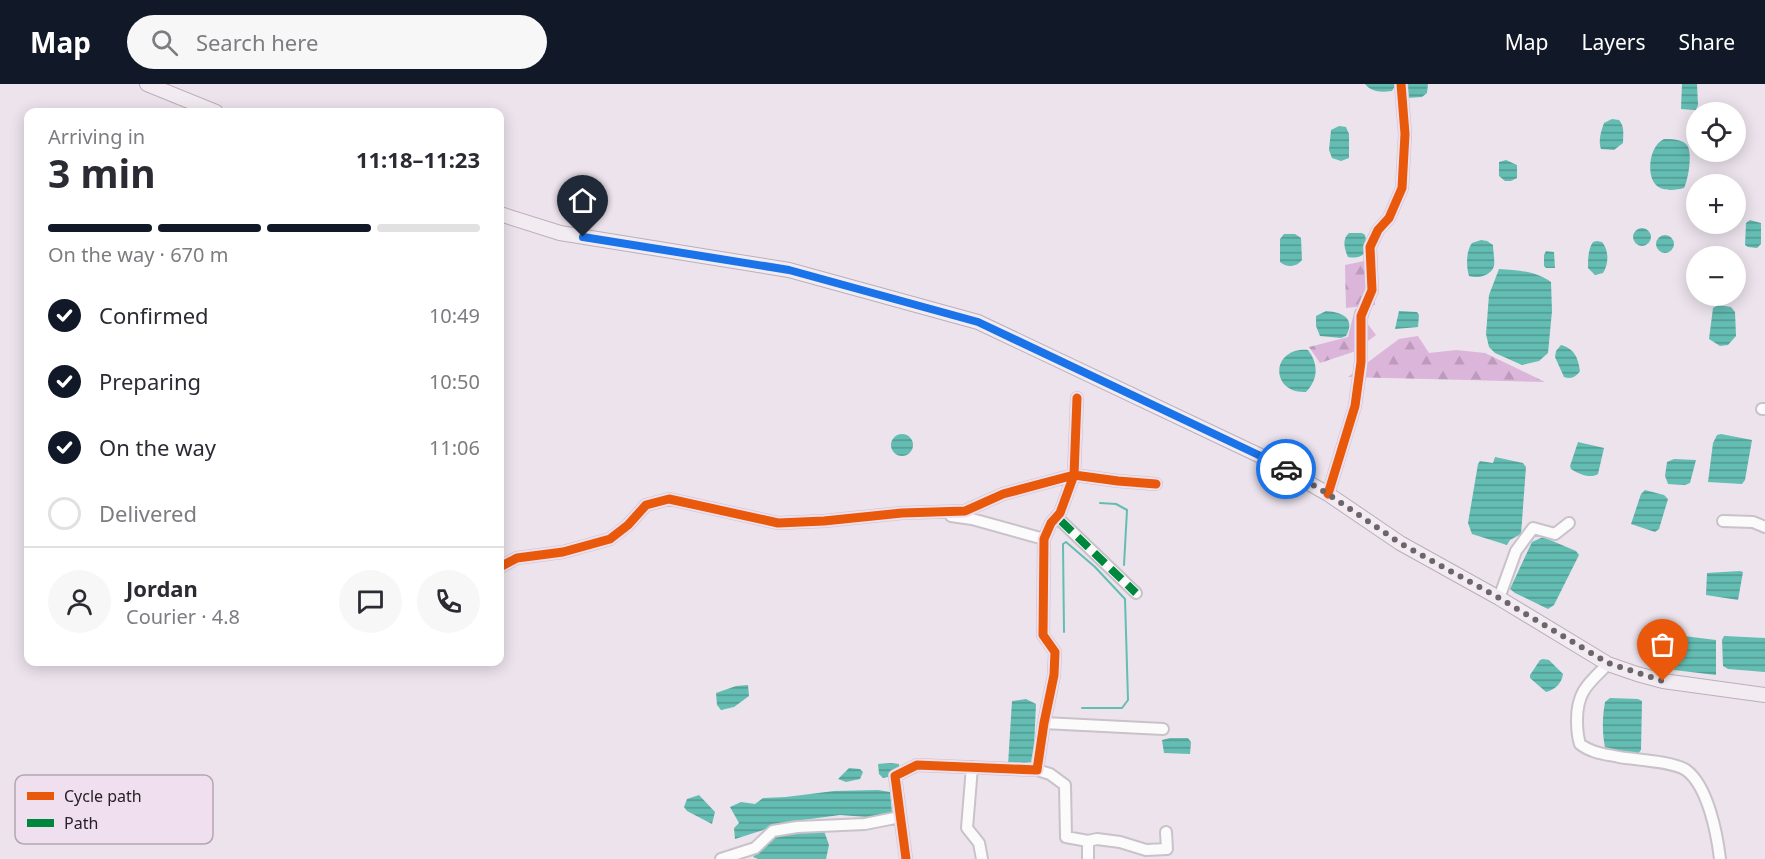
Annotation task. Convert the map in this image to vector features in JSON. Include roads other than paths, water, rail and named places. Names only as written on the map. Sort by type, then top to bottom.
[{"type":"main road","points":[[147,84],[206,108]]},
{"type":"main road","points":[[504,215],[560,233],[789,270],[978,322],[1267,459],[1328,494],[1400,543],[1499,598],[1608,663],[1663,681],[1765,694]]},
{"type":"street","points":[[1328,494],[1355,406],[1361,362],[1361,316],[1372,290],[1370,247],[1378,230],[1389,218],[1402,188],[1406,134],[1401,84]]},
{"type":"street","points":[[1036,770],[1054,675],[1055,652],[1043,635],[1044,539],[1051,523],[1060,513],[1074,475],[1077,398]]},
{"type":"street","points":[[504,565],[517,558],[563,552],[610,539],[628,525],[646,505],[669,499],[778,522],[824,521],[902,513],[965,511],[1003,494],[1074,475],[1156,484]]},
{"type":"street","points":[[930,513],[972,519],[1044,539]]},
{"type":"street","points":[[1723,520],[1753,522],[1765,527]]},
{"type":"street","points":[[1061,521],[1136,593]]},
{"type":"street","points":[[1499,598],[1516,551],[1533,528],[1555,534],[1569,523]]},
{"type":"street","points":[[1608,663],[1583,689],[1577,703],[1577,735],[1580,744],[1594,752],[1672,765],[1685,770],[1696,780],[1709,807],[1717,832],[1720,859]]},
{"type":"street","points":[[1044,723],[1162,729]]},
{"type":"street","points":[[906,859],[895,776],[917,765],[1036,770],[1050,774],[1065,785],[1066,837],[1088,841],[1097,839],[1120,842],[1146,850],[1167,849],[1166,832]]},
{"type":"street","points":[[972,767],[967,828],[979,843],[982,859]]},
{"type":"street","points":[[721,859],[754,848],[773,831],[797,827],[865,824],[900,817]]},
{"type":"street","points":[[1088,841],[1088,859]]},
{"type":"waterway","points":[[1100,503],[1116,504],[1127,510],[1124,565]]},
{"type":"waterway","points":[[1064,632],[1063,544],[1066,542],[1095,567],[1125,599],[1128,700],[1122,708],[1082,708]]}]
